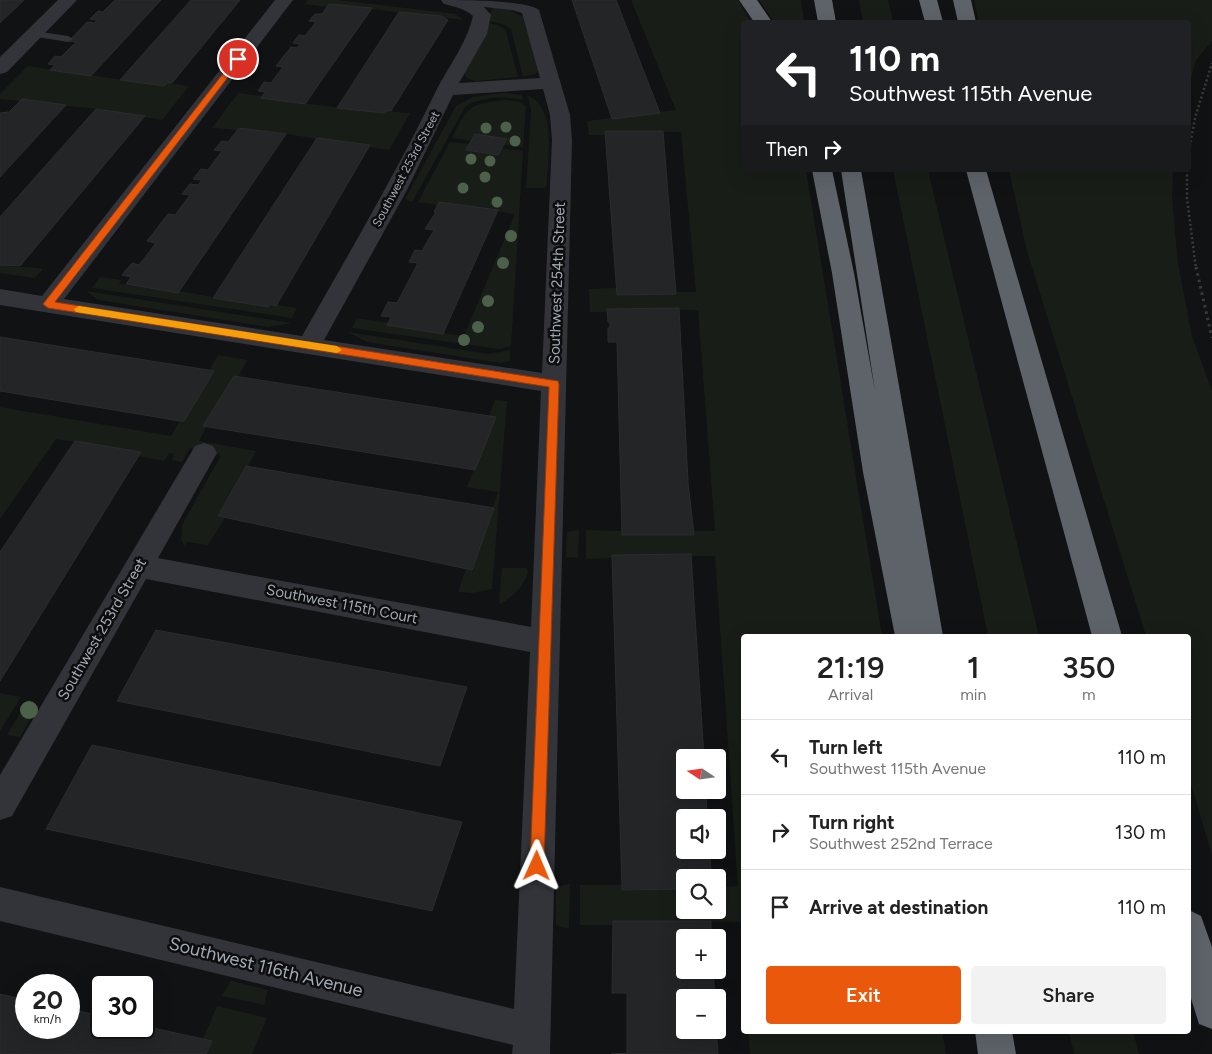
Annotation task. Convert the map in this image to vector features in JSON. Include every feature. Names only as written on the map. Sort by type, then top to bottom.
[{"type":"highway","points":[[748,0],[762,20]]},
{"type":"highway","points":[[823,0],[827,20]]},
{"type":"highway","points":[[928,0],[933,20]]},
{"type":"highway","points":[[962,0],[967,20]]},
{"type":"highway","points":[[822,172],[843,273],[876,472],[910,634]]},
{"type":"highway","points":[[851,172],[928,634]]},
{"type":"highway","points":[[977,172],[1106,634]]},
{"type":"highway","points":[[989,172],[1000,254]]},
{"type":"highway","points":[[1191,935],[1212,1011]]},
{"type":"highway","points":[[994,1034],[997,1054]]},
{"type":"street","points":[[0,68],[68,0]]},
{"type":"street","points":[[48,304],[284,0]]},
{"type":"street","name":"Southwest 254th Street","points":[[454,0],[520,5],[530,10],[560,115],[562,140],[531,1042]]},
{"type":"street","name":"Southwest 253rd Street","points":[[309,345],[396,190],[446,90],[478,34],[482,15],[479,11],[454,0]]},
{"type":"street","points":[[446,90],[552,83]]},
{"type":"street","points":[[0,297],[554,384]]},
{"type":"street","name":"Southwest 253rd Street","points":[[0,805],[204,453]]},
{"type":"street","name":"Southwest 115th Court","points":[[139,566],[545,642]]},
{"type":"street","name":"Southwest 116th Avenue","points":[[0,904],[531,1042]]},
{"type":"lane","points":[[34,34],[68,39]]},
{"type":"path","points":[[1191,141],[1197,110],[1212,63]]},
{"type":"path","points":[[1187,172],[1187,198],[1197,276],[1212,338]]},
{"type":"shaded area","points":[[308,0],[338,0],[456,14],[464,20],[330,4],[326,7],[305,4]]},
{"type":"shaded area","points":[[631,0],[738,0],[750,20],[741,20],[741,172],[806,172],[882,634],[741,634],[741,922],[614,921],[613,925],[580,925],[580,885],[622,885],[622,890],[676,889],[676,919],[726,919],[726,887],[738,886],[715,556],[692,556],[691,554],[612,555],[612,558],[586,559],[586,530],[622,531],[623,535],[693,535],[693,531],[715,531],[698,310],[608,309],[607,312],[590,312],[589,289],[617,288],[618,295],[696,292],[681,132],[606,131],[606,135],[589,135],[587,121],[676,110]]},
{"type":"shaded area","points":[[759,0],[801,0],[804,20],[773,20]]},
{"type":"shaded area","points":[[859,0],[888,0],[893,20],[863,20]]},
{"type":"shaded area","points":[[974,0],[1212,0],[1212,41],[1196,60],[1191,79],[1191,20],[979,20]]},
{"type":"shaded area","points":[[493,7],[508,9],[523,17],[539,70],[535,74],[523,77],[511,29],[505,25],[490,21],[489,16]]},
{"type":"shaded area","points":[[490,23],[502,27],[506,31],[518,77],[476,81],[466,77],[464,73]]},
{"type":"shaded area","points":[[28,66],[164,86],[167,83],[189,86],[162,120],[97,109],[0,99],[0,94]]},
{"type":"shaded area","points":[[238,93],[262,96],[261,98],[384,113],[385,111],[410,113],[389,150],[286,134],[212,128]]},
{"type":"shaded area","points":[[501,93],[522,95],[523,100],[493,98],[471,103],[465,107],[412,202],[405,199],[456,106],[473,97]]},
{"type":"shaded area","points":[[528,96],[537,102],[543,110],[547,122],[549,148],[547,184],[545,188],[526,188],[531,111]]},
{"type":"shaded area","points":[[506,100],[520,102],[526,106],[523,147],[504,145],[507,139],[475,134],[471,141],[452,138],[462,119],[471,108],[484,103]]},
{"type":"shaded area","points":[[450,142],[470,144],[466,150],[498,155],[502,148],[523,151],[511,346],[499,349],[352,328],[357,318],[388,323],[388,325],[464,336],[515,214],[439,202],[437,205],[418,202]]},
{"type":"shaded area","points":[[893,172],[928,172],[1039,634],[988,634]]},
{"type":"shaded area","points":[[1009,172],[1173,172],[1172,198],[1178,264],[1192,336],[1212,391],[1212,855],[1191,785],[1191,634],[1145,634],[1027,251]]},
{"type":"shaded area","points":[[0,265],[43,269],[35,278],[0,273]]},
{"type":"shaded area","points":[[100,277],[121,280],[119,284],[178,293],[179,291],[268,307],[270,304],[297,308],[292,318],[92,288]]},
{"type":"shaded area","points":[[86,291],[292,323],[268,327],[98,300]]},
{"type":"shaded area","points":[[348,332],[489,354],[510,350],[510,361],[500,363],[367,342]]},
{"type":"shaded area","points":[[218,355],[247,360],[238,377],[234,376],[204,426],[207,426],[199,441],[256,451],[248,466],[245,466],[218,516],[225,518],[208,545],[187,542],[184,546],[181,539],[182,525],[221,455],[190,448],[182,462],[172,460],[174,454],[169,453],[164,461],[139,456],[141,452],[56,439],[0,519],[0,407],[171,436]]},
{"type":"shaded area","points":[[495,400],[507,401],[492,589],[472,593],[458,592],[466,569],[472,570],[498,492],[467,487],[495,417],[489,416]]},
{"type":"shaded area","points":[[579,530],[578,558],[566,557],[567,532]]},
{"type":"shaded area","points":[[502,568],[526,568],[528,571],[524,582],[517,591],[499,604]]},
{"type":"shaded area","points":[[0,693],[21,697],[0,731]]},
{"type":"shaded area","points":[[28,700],[38,706],[20,737],[7,735]]},
{"type":"shaded area","points":[[570,884],[569,929],[556,925],[556,887]]},
{"type":"shaded area","points":[[231,981],[268,990],[264,1005],[222,996]]},
{"type":"shaded area","points":[[217,1006],[267,1018],[252,1054],[206,1054],[212,1041],[203,1039]]},
{"type":"shaded area","points":[[748,1034],[943,1034],[946,1054],[750,1054]]},
{"type":"shaded area","points":[[1070,1034],[1134,1034],[1139,1054],[1074,1054]]},
{"type":"building","points":[[0,0],[24,0],[0,23]]},
{"type":"building","points":[[115,0],[161,0],[91,76],[50,70],[55,65],[48,64],[55,56],[61,57],[76,42],[69,41],[87,22],[94,23],[97,20],[90,19],[98,11],[103,12]]},
{"type":"building","points":[[191,0],[240,0],[172,83],[167,83],[164,86],[120,80]]},
{"type":"building","points":[[572,0],[616,0],[660,113],[612,119]]},
{"type":"building","points":[[329,4],[372,8],[305,104],[261,98],[265,92],[258,91],[264,82],[271,83],[283,67],[276,66],[291,47],[297,48],[300,44],[293,43],[299,35],[305,36],[316,22],[309,21],[315,14],[322,14]]},
{"type":"building","points":[[399,12],[441,16],[448,20],[391,111],[385,111],[384,113],[337,108]]},
{"type":"building","points":[[22,99],[66,105],[0,177],[0,113],[9,112]]},
{"type":"building","points":[[96,109],[145,116],[20,266],[0,265],[0,217]]},
{"type":"building","points":[[239,128],[286,134],[178,293],[126,284],[131,277],[122,275],[132,263],[139,265],[156,243],[147,241],[168,214],[175,215],[190,195],[182,194],[190,184],[198,185],[202,180],[193,179],[201,169],[208,170],[222,151],[214,150],[222,141],[228,142]]},
{"type":"building","points":[[605,131],[663,131],[676,294],[617,295]]},
{"type":"building","points":[[475,134],[507,139],[498,155],[466,150]]},
{"type":"building","points":[[317,138],[370,145],[276,306],[270,304],[268,307],[213,298]]},
{"type":"building","points":[[439,202],[498,210],[443,334],[387,325],[391,317],[381,316],[388,302],[397,303],[418,263],[409,262],[415,250],[422,251],[434,230],[425,229],[436,212],[434,212]]},
{"type":"building","points":[[679,308],[688,482],[694,535],[622,535],[617,342],[608,342],[610,322],[608,322],[607,309]]},
{"type":"building","points":[[0,337],[214,371],[184,421],[180,421],[0,391]]},
{"type":"building","points":[[234,376],[496,417],[475,470],[203,426]]},
{"type":"building","points":[[75,441],[141,452],[0,681],[0,552]]},
{"type":"building","points":[[246,466],[494,508],[472,570],[218,516]]},
{"type":"building","points":[[691,554],[703,749],[676,749],[676,799],[706,799],[707,809],[676,809],[676,859],[710,859],[711,869],[676,869],[676,889],[622,890],[612,555]]},
{"type":"building","points":[[156,630],[467,687],[440,766],[117,701]]},
{"type":"building","points":[[92,745],[462,822],[432,911],[46,829]]},
{"type":"building","points":[[613,921],[711,921],[711,929],[676,929],[676,979],[714,979],[714,989],[676,989],[676,1039],[717,1039],[718,1054],[611,1054],[627,1053],[627,993],[612,993]]},
{"type":"building","points":[[0,994],[15,997],[15,1039],[80,1039],[80,1011],[90,1014],[90,1039],[155,1039],[155,1028],[212,1041],[206,1054],[0,1054]]},
{"type":"slow traffic","points":[[79,309],[337,350]]},
{"type":"route","points":[[238,59],[48,304],[554,384],[537,866]]}]
